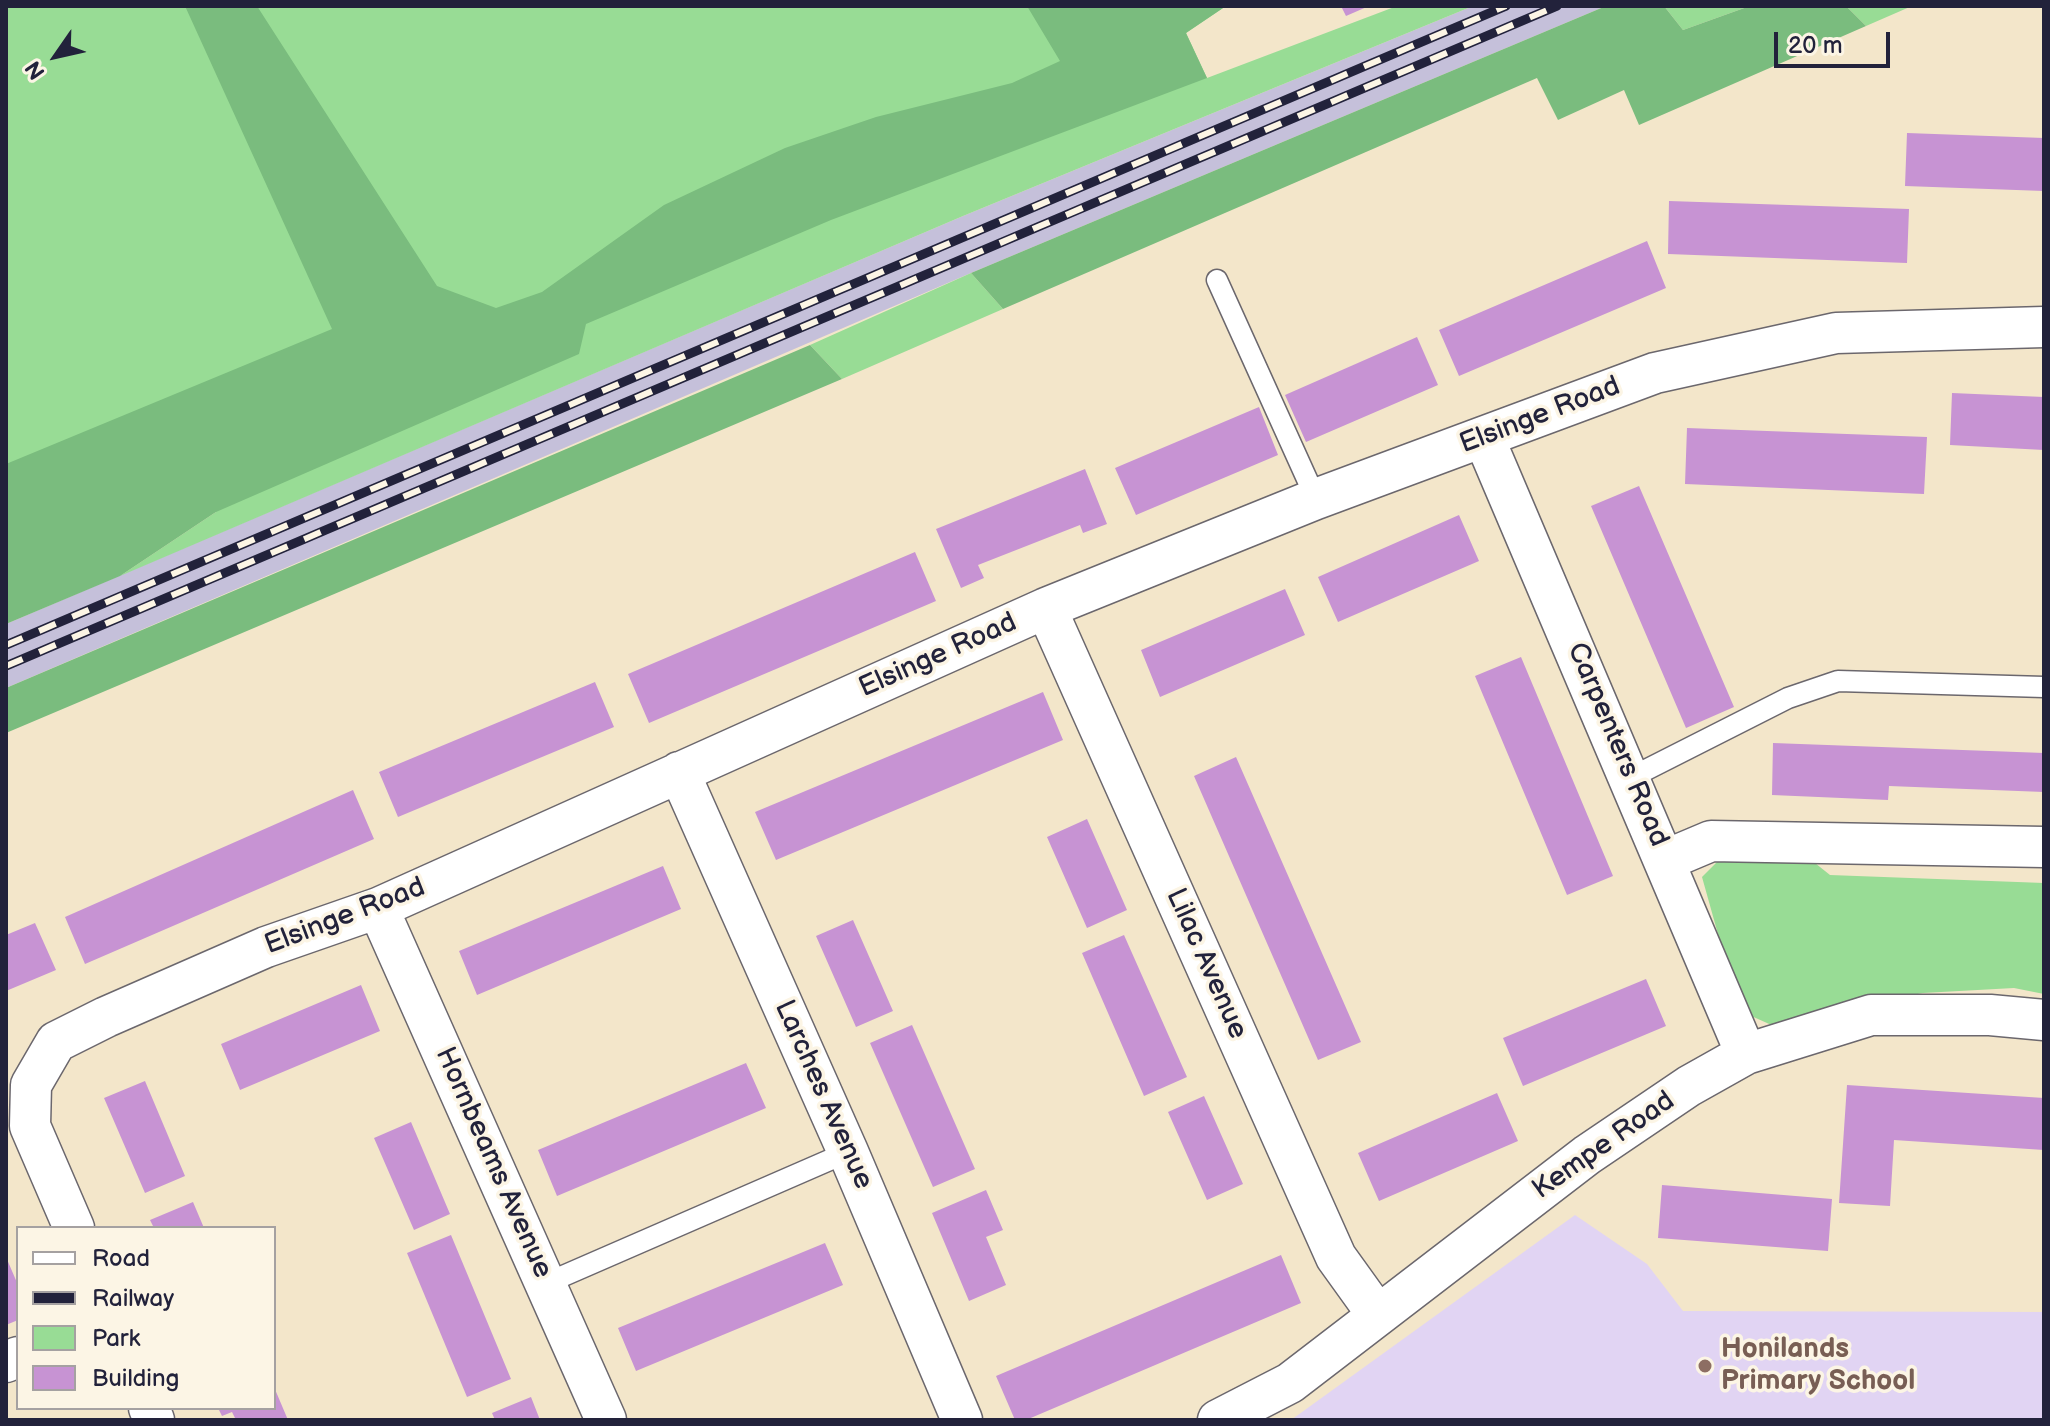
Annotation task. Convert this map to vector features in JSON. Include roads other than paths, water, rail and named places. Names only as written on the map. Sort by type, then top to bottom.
[{"type":"street","name":"Elsinge Road","points":[[73,1226],[30,1126],[31,1085],[56,1042],[266,947],[378,908],[1046,608],[1316,499],[1655,373],[1836,333],[2044,327]]},
{"type":"street","name":"Carpenters Road","points":[[1484,438],[1746,1054]]},
{"type":"street","name":"Lilac Avenue","points":[[1046,608],[1336,1257],[1377,1314]]},
{"type":"street","name":"Larches Avenue","points":[[679,772],[848,1152],[962,1420]]},
{"type":"street","points":[[1666,860],[1711,841],[2044,847]]},
{"type":"street","name":"Hornbeams Avenue","points":[[378,908],[606,1420]]},
{"type":"street","name":"Kempe Road","points":[[1218,1420],[1290,1383],[1587,1155],[1689,1086],[1746,1054],[1871,1015],[1990,1015],[2044,1020]]},
{"type":"lane","points":[[1217,280],[1316,499]]},
{"type":"lane","points":[[1630,778],[1788,698],[1838,681],[2044,687]]},
{"type":"lane","points":[[547,1283],[848,1152]]},
{"type":"railway","points":[[6,645],[1506,6]]},
{"type":"railway","points":[[6,666],[1557,6]]},
{"type":"place","name":"Honilands Primary School","points":[[1705,1366]]}]
